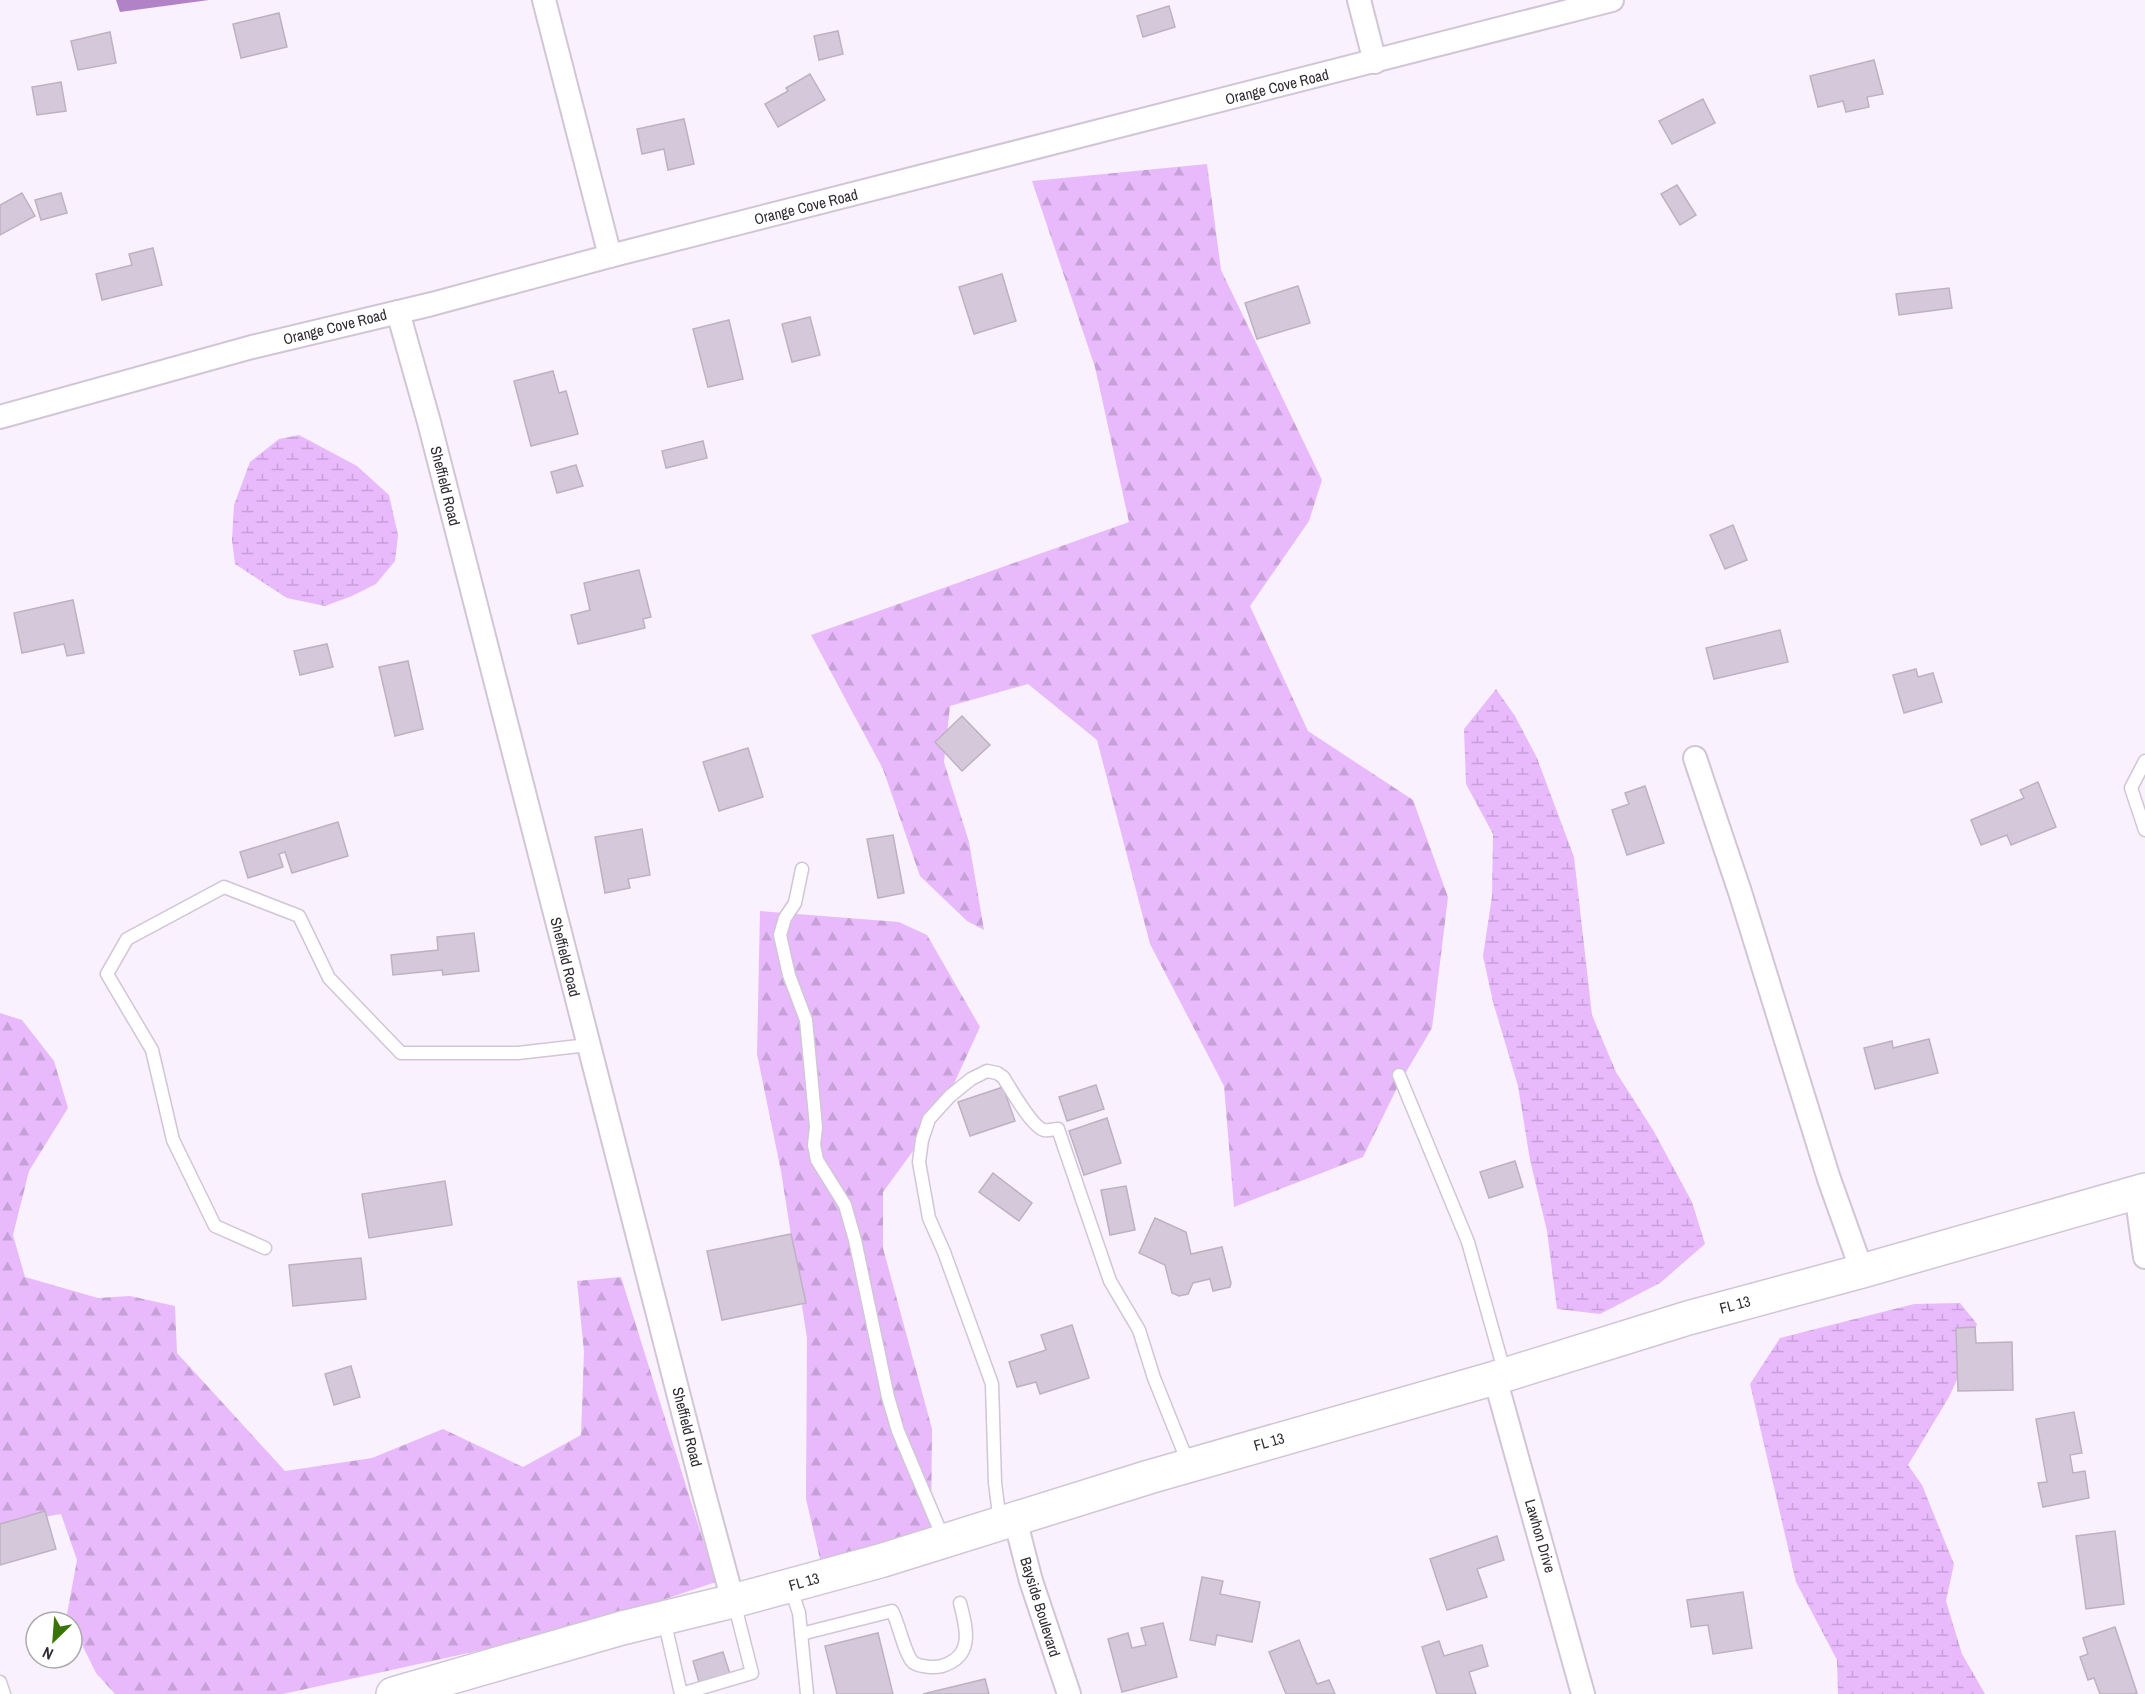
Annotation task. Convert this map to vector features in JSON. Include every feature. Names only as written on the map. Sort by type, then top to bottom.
[{"type":"main road","name":"FL 13","points":[[393,1694],[663,1617],[790,1586],[1189,1465],[1500,1376],[1688,1318],[2140,1192]]},
{"type":"street","points":[[544,0],[610,256]]},
{"type":"street","points":[[1359,0],[1375,62]]},
{"type":"street","name":"Orange Cove Road","points":[[0,417],[252,347],[398,312],[1612,0]]},
{"type":"street","name":"Sheffield Road","points":[[398,312],[429,422],[588,1046],[733,1601]]},
{"type":"street","points":[[1695,758],[1740,892],[1829,1179],[1862,1271]]},
{"type":"street","points":[[2140,1192],[2145,1257]]},
{"type":"street","name":"Lawhon Drive","points":[[1500,1376],[1583,1694]]},
{"type":"street","name":"Bayside Boulevard","points":[[1008,1521],[1069,1694]]},
{"type":"lane","points":[[2145,761],[2131,788],[2145,830]]},
{"type":"lane","points":[[802,869],[795,903],[785,918],[780,935],[789,975],[806,1020],[816,1127],[814,1145],[817,1160],[845,1205],[855,1240],[888,1397],[898,1431],[944,1541]]},
{"type":"lane","points":[[265,1248],[215,1226],[173,1140],[152,1050],[107,974],[127,939],[224,887],[299,916],[329,978],[401,1053],[518,1053],[588,1046]]},
{"type":"lane","points":[[1008,1521],[995,1483],[992,1384],[944,1252],[929,1218],[919,1162],[922,1140],[930,1119],[950,1096],[971,1079],[987,1071],[1003,1077],[1040,1128],[1058,1129],[1110,1281],[1139,1330],[1154,1378],[1189,1465]]},
{"type":"lane","points":[[1399,1075],[1468,1242],[1500,1376]]},
{"type":"lane","points":[[790,1586],[799,1613],[807,1694]]},
{"type":"lane","points":[[663,1617],[681,1694],[752,1673],[733,1601]]},
{"type":"lane","points":[[801,1634],[892,1611],[898,1622],[908,1655],[914,1663],[935,1668],[951,1663],[961,1656],[965,1643],[966,1624],[960,1604]]},
{"type":"lane","points":[[0,1682],[4,1694]]},
{"type":"green space","points":[[1207,164],[1221,270],[1322,480],[1309,521],[1250,606],[1308,731],[1413,800],[1448,897],[1432,1028],[1399,1084],[1363,1157],[1234,1207],[1224,1086],[1150,944],[1097,740],[1028,684],[950,706],[944,762],[969,842],[984,930],[967,921],[920,876],[883,769],[811,635],[1129,522],[1095,367],[1032,181]]},
{"type":"green space","points":[[299,435],[357,466],[389,495],[398,535],[395,561],[376,584],[325,606],[287,598],[235,564],[232,540],[234,505],[250,462],[279,439]]},
{"type":"green space","points":[[1496,689],[1515,716],[1537,758],[1574,857],[1592,1015],[1616,1072],[1653,1130],[1692,1202],[1705,1244],[1660,1283],[1600,1314],[1557,1309],[1547,1231],[1530,1160],[1518,1086],[1493,1002],[1483,956],[1492,896],[1493,834],[1466,784],[1464,729]]},
{"type":"green space","points":[[760,911],[899,922],[927,935],[980,1027],[940,1114],[883,1192],[883,1248],[932,1429],[931,1533],[911,1540],[820,1559],[806,1499],[807,1338],[781,1171],[757,1054]]},
{"type":"green space","points":[[0,1013],[22,1020],[54,1061],[68,1108],[29,1171],[13,1235],[25,1277],[98,1298],[130,1296],[175,1306],[177,1353],[285,1471],[372,1458],[443,1429],[523,1467],[581,1435],[584,1352],[577,1281],[621,1277],[716,1582],[576,1629],[283,1694],[115,1694],[96,1673],[84,1649],[84,1610],[68,1610],[77,1560],[61,1514],[0,1525]]},
{"type":"green space","points":[[1960,1303],[1977,1324],[1964,1364],[1949,1397],[1908,1465],[1922,1485],[1954,1564],[1946,1601],[1962,1654],[1985,1694],[1838,1694],[1837,1660],[1796,1582],[1750,1384],[1780,1338],[1914,1304]]},
{"type":"shaded area","points":[[116,0],[209,0],[120,12]]},
{"type":"building","points":[[1169,6],[1175,27],[1143,37],[1137,16]]},
{"type":"building","points":[[279,13],[287,47],[241,58],[233,24]]},
{"type":"building","points":[[838,31],[843,54],[819,60],[814,36]]},
{"type":"building","points":[[110,32],[116,63],[78,70],[71,41]]},
{"type":"building","points":[[1874,60],[1883,94],[1867,97],[1869,107],[1846,112],[1843,101],[1818,107],[1810,76]]},
{"type":"building","points":[[810,74],[825,100],[778,127],[765,104],[788,91],[786,88]]},
{"type":"building","points":[[61,82],[66,111],[37,115],[32,87]]},
{"type":"building","points":[[1703,99],[1715,123],[1672,144],[1659,121]]},
{"type":"building","points":[[684,119],[694,164],[668,170],[664,149],[642,154],[637,129]]},
{"type":"building","points":[[1677,185],[1696,215],[1680,225],[1661,194]]},
{"type":"building","points":[[22,193],[35,216],[0,235],[0,205]]},
{"type":"building","points":[[61,193],[67,213],[41,220],[35,200]]},
{"type":"building","points":[[153,248],[162,285],[102,300],[96,274],[132,265],[129,254]]},
{"type":"building","points":[[1002,274],[1016,321],[974,334],[959,287]]},
{"type":"building","points":[[1298,286],[1310,323],[1257,339],[1245,303]]},
{"type":"building","points":[[1949,288],[1952,308],[1899,315],[1896,294]]},
{"type":"building","points":[[810,317],[820,355],[792,362],[782,324]]},
{"type":"building","points":[[729,320],[743,379],[708,387],[693,329]]},
{"type":"building","points":[[553,371],[559,393],[566,391],[578,434],[531,446],[514,381]]},
{"type":"building","points":[[703,441],[707,458],[666,468],[662,451]]},
{"type":"building","points":[[576,465],[583,486],[557,493],[551,472]]},
{"type":"building","points":[[1733,525],[1747,560],[1725,569],[1710,535]]},
{"type":"building","points":[[639,570],[651,617],[643,619],[645,628],[578,644],[571,615],[590,610],[584,583]]},
{"type":"building","points":[[73,600],[84,653],[67,656],[64,644],[22,653],[14,613]]},
{"type":"building","points":[[1780,630],[1788,662],[1714,679],[1706,648]]},
{"type":"building","points":[[327,644],[333,667],[300,675],[294,651]]},
{"type":"building","points":[[408,661],[423,729],[395,736],[379,667]]},
{"type":"building","points":[[1916,669],[1918,677],[1933,673],[1942,702],[1904,713],[1893,675]]},
{"type":"building","points":[[962,716],[990,745],[962,771],[935,742]]},
{"type":"building","points":[[748,748],[763,797],[719,811],[703,762]]},
{"type":"building","points":[[2038,782],[2056,827],[2011,845],[2007,835],[1981,845],[1971,820],[2024,798],[2020,790]]},
{"type":"building","points":[[1645,786],[1664,843],[1627,855],[1612,810],[1629,804],[1625,793]]},
{"type":"building","points":[[338,822],[348,856],[292,873],[285,852],[279,854],[283,867],[248,878],[240,852]]},
{"type":"building","points":[[642,829],[650,875],[628,879],[630,888],[605,893],[595,837]]},
{"type":"building","points":[[893,835],[904,893],[878,898],[867,839]]},
{"type":"building","points":[[474,933],[479,971],[443,975],[442,970],[393,975],[391,955],[438,950],[437,937]]},
{"type":"building","points":[[1929,1039],[1938,1073],[1875,1089],[1864,1048],[1892,1041],[1893,1048]]},
{"type":"building","points":[[1096,1085],[1104,1109],[1067,1121],[1059,1097]]},
{"type":"building","points":[[1003,1087],[1015,1121],[970,1136],[958,1102]]},
{"type":"building","points":[[1107,1118],[1121,1163],[1084,1175],[1069,1131]]},
{"type":"building","points":[[1515,1161],[1523,1187],[1489,1198],[1480,1172]]},
{"type":"building","points":[[993,1173],[1032,1203],[1019,1221],[979,1192]]},
{"type":"building","points":[[445,1181],[452,1225],[369,1238],[362,1194]]},
{"type":"building","points":[[1126,1186],[1135,1230],[1110,1235],[1101,1190]]},
{"type":"building","points":[[1155,1218],[1186,1232],[1191,1254],[1222,1247],[1230,1287],[1213,1291],[1210,1279],[1193,1283],[1188,1294],[1179,1296],[1172,1293],[1165,1265],[1139,1253]]},
{"type":"building","points":[[791,1234],[806,1303],[722,1320],[707,1251]]},
{"type":"building","points":[[361,1258],[366,1299],[293,1306],[289,1265]]},
{"type":"building","points":[[1072,1325],[1089,1378],[1040,1394],[1036,1382],[1017,1387],[1009,1362],[1046,1350],[1041,1335]]},
{"type":"building","points":[[1975,1327],[1976,1343],[2012,1342],[2013,1390],[1958,1391],[1956,1328]]},
{"type":"building","points":[[351,1366],[360,1397],[334,1405],[325,1374]]},
{"type":"building","points":[[2074,1412],[2082,1453],[2070,1455],[2073,1473],[2085,1471],[2089,1498],[2043,1507],[2038,1483],[2047,1482],[2036,1419]]},
{"type":"building","points":[[45,1511],[56,1549],[0,1565],[0,1524]]},
{"type":"building","points":[[2115,1531],[2124,1604],[2086,1609],[2076,1536]]},
{"type":"building","points":[[1497,1536],[1504,1560],[1477,1569],[1487,1597],[1447,1610],[1430,1559]]},
{"type":"building","points":[[1202,1577],[1223,1581],[1220,1594],[1260,1602],[1252,1642],[1217,1635],[1215,1645],[1190,1640]]},
{"type":"building","points":[[1743,1592],[1752,1648],[1713,1654],[1708,1625],[1691,1627],[1687,1600]]},
{"type":"building","points":[[1163,1623],[1177,1677],[1122,1692],[1108,1639],[1128,1633],[1132,1648],[1146,1645],[1141,1628]]},
{"type":"building","points":[[2115,1627],[2137,1693],[2100,1694],[2094,1678],[2088,1680],[2080,1657],[2088,1654],[2083,1638]]},
{"type":"building","points":[[878,1633],[893,1694],[837,1694],[825,1646]]},
{"type":"building","points":[[1299,1640],[1317,1684],[1329,1680],[1335,1694],[1286,1694],[1269,1652]]},
{"type":"building","points":[[1439,1641],[1444,1656],[1482,1645],[1488,1666],[1469,1672],[1476,1694],[1437,1694],[1422,1647]]},
{"type":"building","points":[[723,1652],[730,1674],[699,1682],[693,1661]]},
{"type":"building","points":[[985,1679],[989,1694],[923,1694]]}]
